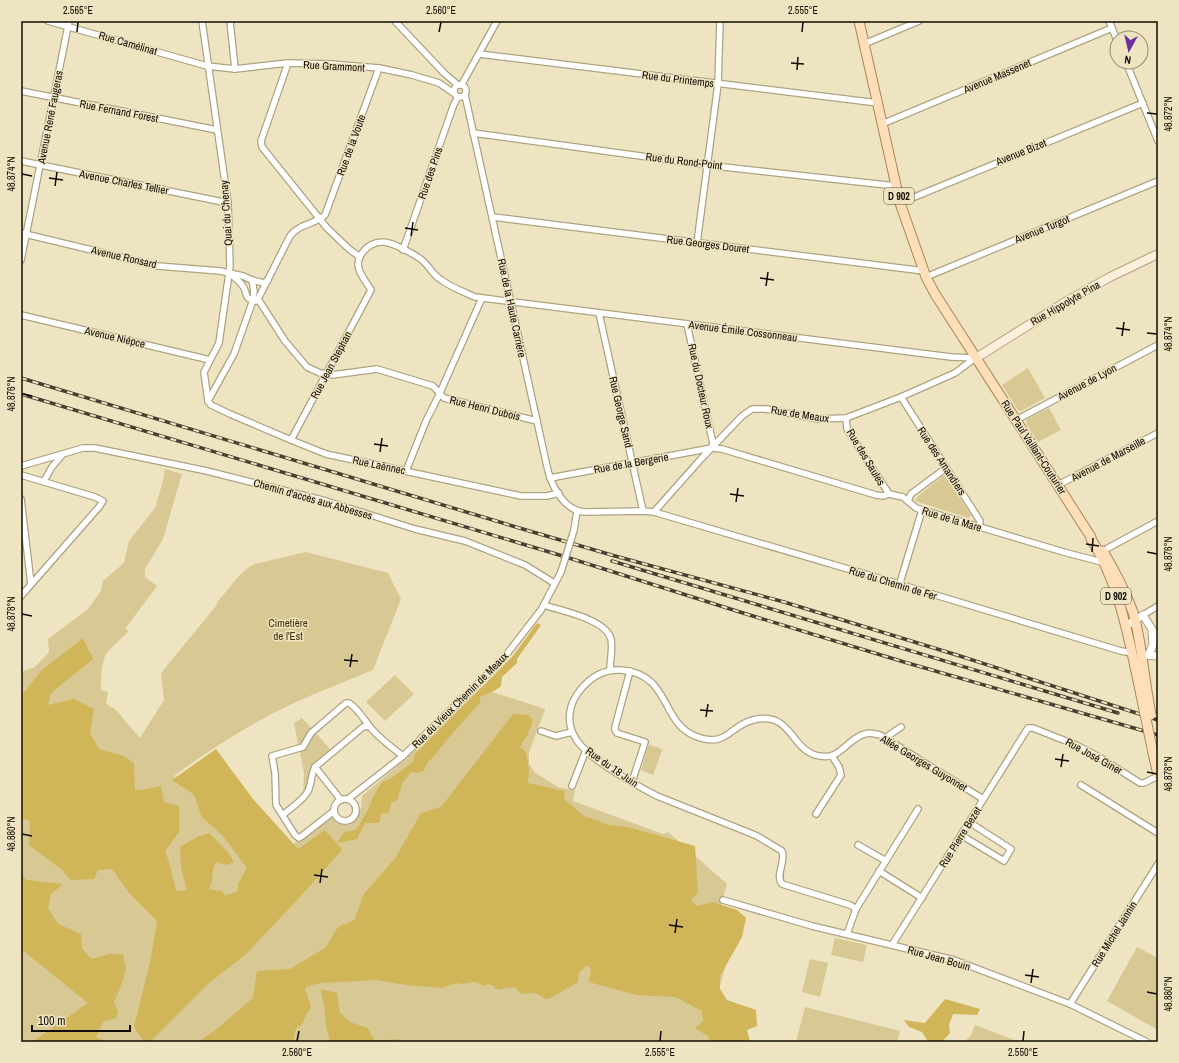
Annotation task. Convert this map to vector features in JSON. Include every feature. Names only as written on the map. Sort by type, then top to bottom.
[{"type":"main road","name":"D 902","points":[[859,21],[900,202],[925,274],[934,294],[976,358]]},
{"type":"main road","name":"Rue Hippolyte Pina","points":[[976,358],[1081,293],[1158,254]]},
{"type":"main road","name":"Rue Paul Vaillant-Couturier","points":[[976,358],[1091,537],[1102,557],[1116,573],[1125,593],[1139,617],[1144,696],[1156,750]]},
{"type":"main road","name":"Rue Paul Vaillant-Couturier","points":[[1102,557],[1126,626],[1141,654]]},
{"type":"main road","name":"D 902","points":[[1156,750],[1158,775]]},
{"type":"street","name":"Rue Camélinat","points":[[48,21],[69,24],[207,66]]},
{"type":"street","name":"Quai du Chenay","points":[[202,21],[207,66],[228,203],[229,272],[219,343],[204,372],[208,401]]},
{"type":"street","points":[[230,21],[236,68]]},
{"type":"street","points":[[395,21],[444,73],[460,84]]},
{"type":"street","name":"Rue des Pins","points":[[403,250],[457,95],[454,88],[460,84],[497,21]]},
{"type":"street","points":[[697,243],[706,165],[718,84],[720,21]]},
{"type":"street","points":[[864,44],[919,21]]},
{"type":"street","points":[[1109,21],[1112,28]]},
{"type":"street","name":"Avenue René Faugeras","points":[[21,260],[24,234],[69,24]]},
{"type":"street","name":"Avenue Massenet","points":[[882,124],[1112,28]]},
{"type":"street","name":"Rue du Printemps","points":[[479,54],[878,103]]},
{"type":"street","name":"Rue Grammont","points":[[207,66],[236,68],[288,63],[331,64],[379,68],[440,83],[457,95]]},
{"type":"street","points":[[288,63],[261,141],[262,147],[313,212],[335,236],[360,257]]},
{"type":"street","name":"Rue de la Voute","points":[[320,219],[325,214],[379,68]]},
{"type":"street","points":[[1129,70],[1158,141]]},
{"type":"street","points":[[440,83],[444,73]]},
{"type":"street","name":"Rue de la Haute Carrière","points":[[460,84],[466,89],[465,95],[473,133],[550,478],[567,505],[577,511]]},
{"type":"street","name":"Rue Fernand Forest","points":[[21,91],[217,130]]},
{"type":"street","points":[[457,95],[465,95]]},
{"type":"street","name":"Avenue Bizet","points":[[900,202],[1143,103]]},
{"type":"street","name":"Rue du Rond-Point","points":[[473,133],[706,165],[896,186]]},
{"type":"street","name":"Avenue Charles Tellier","points":[[21,161],[228,203]]},
{"type":"street","name":"Avenue Turgot","points":[[925,274],[1158,181]]},
{"type":"street","name":"Rue Georges Douret","points":[[492,217],[925,274]]},
{"type":"street","points":[[229,272],[244,288],[246,297],[260,302],[259,297],[295,229],[320,219]]},
{"type":"street","name":"Avenue Ronsard","points":[[24,234],[158,266],[229,272],[264,283],[268,280]]},
{"type":"street","name":"Avenue Émile Cossonneau","points":[[360,257],[370,245],[382,242],[392,244],[420,259],[440,280],[475,297],[955,357],[976,358]]},
{"type":"street","name":"Rue Jean Stephan","points":[[291,440],[371,290],[360,273],[358,266],[360,257]]},
{"type":"street","points":[[208,401],[234,354],[252,300],[254,291],[252,280]]},
{"type":"street","points":[[406,471],[426,421],[440,395],[482,298]]},
{"type":"street","name":"Rue Henri Dubois","points":[[260,302],[285,341],[307,367],[320,373],[346,374],[377,369],[433,386],[444,398],[537,421]]},
{"type":"street","name":"Rue George Sand","points":[[599,313],[643,511]]},
{"type":"street","name":"Avenue Niépce","points":[[21,315],[210,360]]},
{"type":"street","name":"Rue du Docteur Roux","points":[[687,324],[712,435],[712,448]]},
{"type":"street","name":"Avenue de Lyon","points":[[1016,420],[1158,345]]},
{"type":"street","name":"Rue de Meaux","points":[[654,512],[742,416],[752,409],[766,409],[818,420],[837,420],[846,418],[901,397],[955,373],[976,358]]},
{"type":"street","name":"Rue des Amandiers","points":[[901,397],[980,521],[979,526]]},
{"type":"street","name":"Rue Laënnec","points":[[208,401],[211,405],[326,454],[521,496],[547,496],[559,493]]},
{"type":"street","name":"Rue des Saules","points":[[846,418],[847,429],[889,494]]},
{"type":"street","name":"Avenue de Marseille","points":[[1058,485],[1158,433]]},
{"type":"street","name":"Chemin d'accès aux Abbesses","points":[[22,466],[83,448],[101,448],[208,471],[326,501],[424,532],[465,541],[525,565],[554,584]]},
{"type":"street","name":"Rue de la Bergerie","points":[[550,478],[712,448]]},
{"type":"street","name":"Rue de la Mare","points":[[712,448],[722,449],[876,495],[883,496],[889,494],[903,497],[911,504],[922,510],[1067,553],[1102,557]]},
{"type":"street","points":[[44,481],[52,467],[63,454]]},
{"type":"street","points":[[41,460],[49,462],[52,467]]},
{"type":"street","points":[[22,466],[24,473],[28,476]]},
{"type":"street","points":[[908,501],[912,494],[946,468]]},
{"type":"street","points":[[21,475],[101,498],[103,500],[100,507],[21,596]]},
{"type":"street","points":[[21,499],[31,584]]},
{"type":"street","points":[[899,585],[922,510]]},
{"type":"street","points":[[577,511],[654,512]]},
{"type":"street","name":"Rue du Vieux Chemin de Meaux","points":[[348,799],[403,756],[503,659],[544,605],[561,572],[574,530],[577,511]]},
{"type":"street","name":"Rue du Chemin de Fer","points":[[654,512],[1070,636],[1141,654]]},
{"type":"street","points":[[1102,557],[1158,521]]},
{"type":"street","points":[[544,605],[585,619],[606,631],[611,640],[610,670]]},
{"type":"street","points":[[1126,626],[1158,606]]},
{"type":"street","points":[[1139,617],[1150,627],[1158,639]]},
{"type":"street","points":[[1141,654],[1153,644],[1153,637],[1150,627]]},
{"type":"street","points":[[1141,654],[1158,656]]},
{"type":"street","points":[[541,731],[556,736],[572,732],[570,718],[571,707],[577,694],[593,677],[610,670],[630,671],[640,674],[652,681],[680,725],[694,736],[709,739],[722,738],[729,735],[743,724],[762,718],[772,720],[783,725],[807,751],[815,755],[832,756],[839,767],[841,775],[816,814]]},
{"type":"street","points":[[630,671],[615,730],[617,733],[645,742],[632,782]]},
{"type":"street","points":[[334,811],[298,838],[276,805],[275,773],[272,756],[304,747],[311,733],[349,703],[392,749],[403,756]]},
{"type":"street","points":[[282,815],[306,795],[309,790],[312,772],[315,767],[363,727],[369,726]]},
{"type":"street","points":[[886,738],[901,726]]},
{"type":"street","name":"Rue José Giner","points":[[1028,728],[1033,728],[1076,745],[1099,757],[1140,783],[1144,783],[1158,775]]},
{"type":"street","name":"Rue Pierre Bezet","points":[[892,945],[1028,728]]},
{"type":"street","name":"Rue du 18 Juin","points":[[572,732],[579,743],[600,762],[632,782],[657,796],[745,831],[782,851],[783,856],[780,881],[782,884],[850,905],[856,909]]},
{"type":"street","name":"Allée Georges Guyonnet","points":[[832,756],[838,754],[858,736],[867,733],[880,735],[983,799]]},
{"type":"street","points":[[572,786],[586,750]]},
{"type":"street","points":[[315,767],[341,800]]},
{"type":"street","points":[[1081,785],[1158,833]]},
{"type":"street","points":[[348,799],[355,807],[355,814],[347,821],[340,820],[335,815],[335,804],[341,800],[348,799]]},
{"type":"street","points":[[847,934],[856,909],[918,809]]},
{"type":"street","points":[[961,835],[1004,861],[1008,855],[1011,849],[969,822]]},
{"type":"street","points":[[858,845],[886,861]]},
{"type":"street","name":"Rue Michel Jannin","points":[[1070,1004],[1158,864]]},
{"type":"street","points":[[879,871],[922,898]]},
{"type":"street","name":"Rue Jean Bouin","points":[[723,900],[789,920],[954,960],[1070,1004],[1147,1042]]},
{"type":"green space","points":[[1028,368],[1045,398],[1021,411],[1018,410],[1002,385]]},
{"type":"green space","points":[[1049,408],[1061,430],[1038,442],[1026,423],[1027,419]]},
{"type":"green space","name":"Cimetière de l'Est","points":[[165,469],[182,474],[163,539],[145,569],[145,577],[157,586],[125,629],[129,631],[106,654],[102,672],[101,690],[108,692],[106,703],[110,707],[114,708],[140,738],[164,700],[161,673],[235,581],[244,571],[255,564],[306,552],[388,573],[401,599],[373,670],[304,699],[262,719],[217,746],[174,776],[183,787],[193,794],[196,803],[275,859],[329,815],[336,821],[353,818],[361,808],[362,796],[408,757],[408,755],[480,688],[545,709],[529,752],[529,764],[534,772],[558,787],[575,791],[573,801],[663,834],[668,832],[727,884],[721,906],[740,914],[708,1029],[741,1042],[21,1042],[21,672],[35,667],[49,652],[48,639],[88,609],[101,591],[103,581],[124,563],[129,541],[155,508]]},
{"type":"green space","points":[[945,476],[971,515],[969,518],[915,501],[917,497]]},
{"type":"green space","points":[[395,675],[414,694],[385,721],[366,702]]},
{"type":"green space","points":[[302,718],[331,750],[313,765],[303,794],[304,773],[294,723]]},
{"type":"green space","points":[[650,745],[662,749],[653,775],[641,770],[648,746]]},
{"type":"green space","points":[[835,938],[867,945],[863,962],[831,955]]},
{"type":"green space","points":[[1137,947],[1158,958],[1158,1030],[1107,1001]]},
{"type":"green space","points":[[810,959],[828,963],[820,997],[802,992]]},
{"type":"green space","points":[[805,1007],[900,1031],[897,1042],[796,1042]]},
{"type":"green space","points":[[975,1025],[1019,1042],[963,1042],[970,1037]]},
{"type":"shaded area","points":[[537,623],[541,625],[517,659],[517,663],[502,677],[501,686],[496,690],[480,697],[480,703],[428,762],[424,771],[417,773],[411,772],[403,782],[397,800],[391,803],[389,813],[381,814],[379,823],[365,823],[357,839],[337,843],[344,832],[356,830],[382,782],[390,779],[413,762],[415,754],[513,656]]},
{"type":"shaded area","points":[[83,638],[93,659],[51,693],[48,705],[74,699],[94,709],[90,733],[99,749],[124,756],[134,763],[135,790],[161,786],[164,802],[179,806],[179,832],[165,851],[176,891],[187,890],[181,868],[180,847],[197,837],[209,833],[227,851],[234,862],[227,865],[216,862],[209,889],[222,891],[225,896],[238,891],[238,884],[247,868],[223,836],[202,817],[193,794],[172,780],[216,749],[253,799],[298,849],[325,830],[342,850],[245,955],[209,983],[150,1042],[144,1042],[134,1027],[150,962],[157,921],[129,893],[112,869],[98,870],[94,879],[71,880],[61,869],[29,845],[30,821],[21,818],[21,696],[42,670]]},
{"type":"shaded area","points":[[513,714],[528,715],[533,720],[528,734],[520,747],[526,752],[529,771],[528,783],[565,791],[564,799],[584,816],[609,825],[628,827],[695,846],[698,892],[691,900],[697,906],[713,902],[737,910],[746,918],[742,937],[720,976],[720,989],[727,1000],[756,1010],[757,1026],[747,1030],[750,1042],[708,1042],[709,1037],[695,1028],[703,1021],[702,1011],[675,997],[636,995],[589,982],[591,969],[587,965],[579,973],[578,982],[549,999],[545,999],[536,993],[521,994],[515,987],[504,988],[501,990],[494,988],[495,986],[488,984],[485,986],[475,982],[461,984],[457,983],[441,988],[406,985],[376,980],[321,983],[308,986],[305,989],[311,1007],[301,1025],[296,1028],[293,1042],[198,1042],[218,1028],[253,998],[257,971],[290,969],[325,948],[338,927],[354,920],[364,894],[396,857],[421,813],[441,807]]},
{"type":"shaded area","points":[[21,872],[26,880],[63,884],[51,894],[48,908],[58,924],[81,934],[82,949],[92,959],[109,954],[123,954],[126,968],[122,983],[114,1002],[118,1012],[116,1018],[103,1022],[96,1037],[107,1042],[32,1042],[88,1003],[21,949]]},
{"type":"shaded area","points":[[321,989],[337,993],[340,1013],[350,1022],[368,1028],[374,1040],[398,1039],[395,1042],[330,1041],[326,1026]]},
{"type":"shaded area","points":[[945,999],[980,1009],[977,1015],[953,1014],[949,1025],[950,1033],[942,1042],[924,1042],[927,1040],[922,1032],[909,1027],[904,1020],[925,1023]]},
{"type":"railway","points":[[21,378],[526,530],[784,602],[960,656],[1158,720]]},
{"type":"railway","points":[[21,394],[566,557],[904,662],[1158,735]]},
{"type":"railway","points":[[612,561],[1118,713]]}]
